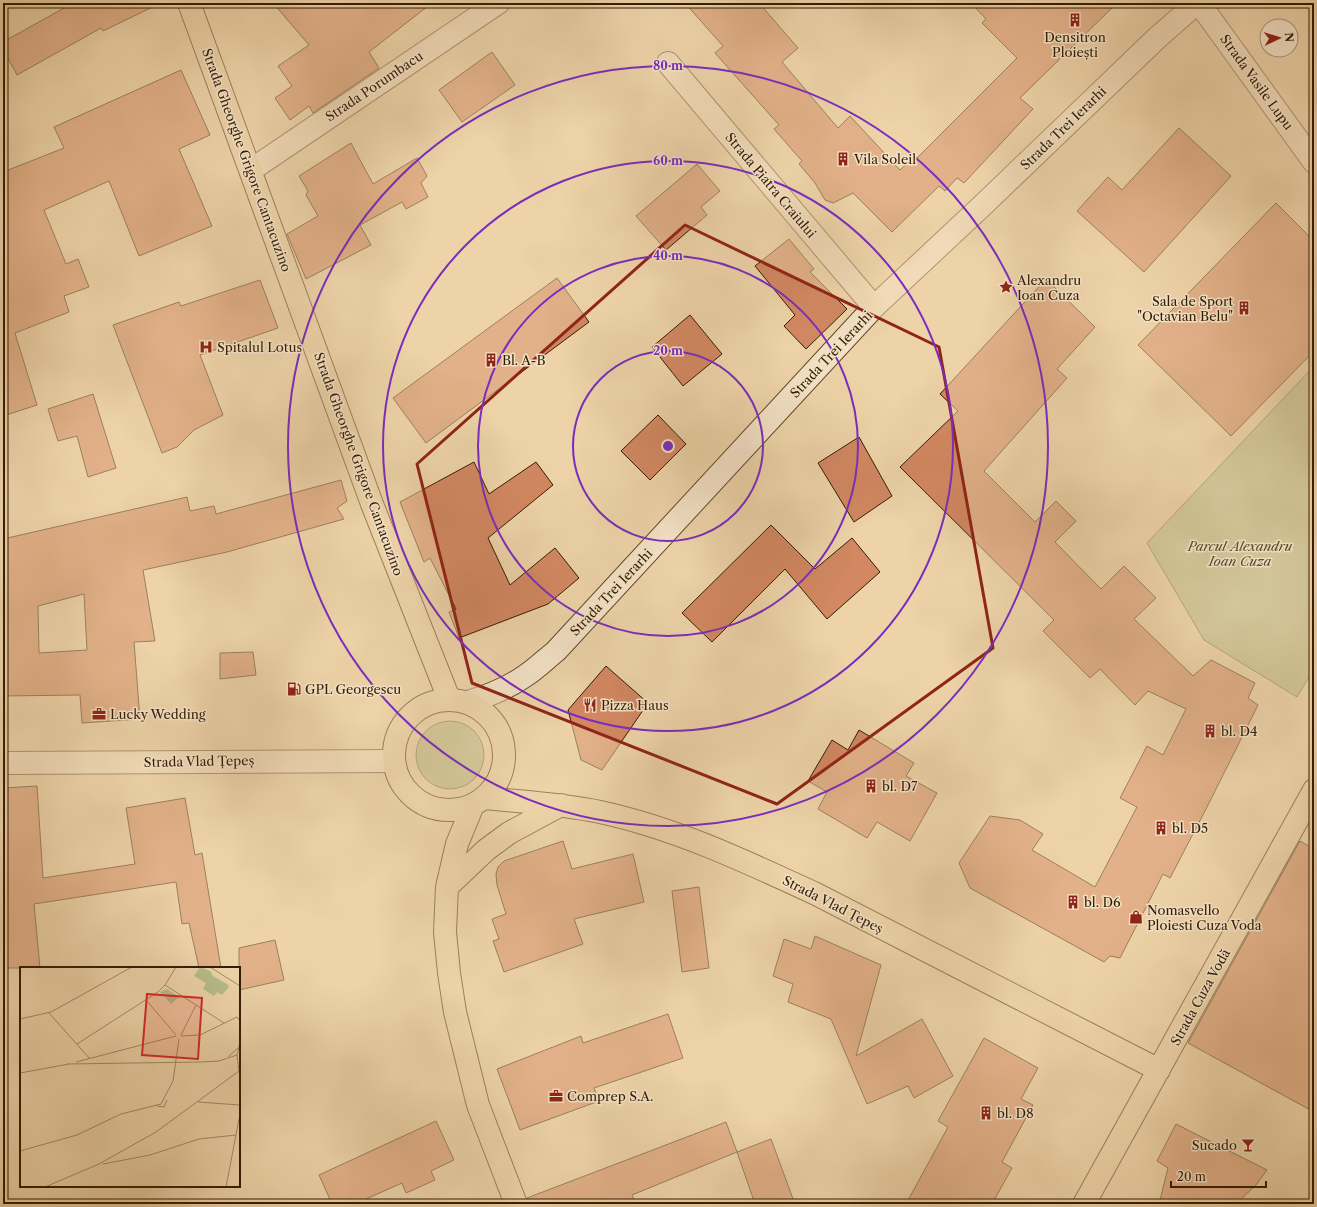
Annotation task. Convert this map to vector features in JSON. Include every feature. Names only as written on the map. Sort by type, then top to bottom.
[{"type":"main road","name":"Strada Gheorghe Grigore Cantacuzino","points":[[189,3],[372,504],[458,701]]},
{"type":"main road","points":[[479,801],[460,809],[436,809],[415,799],[401,782],[396,772],[394,761],[394,749],[397,737],[402,726],[410,715],[422,706],[435,701],[458,701],[479,708],[488,715],[495,724],[501,734],[504,745],[503,768],[496,784],[479,801],[457,844],[447,887],[445,932],[455,1012],[478,1105],[516,1204]]},
{"type":"main road","name":"Strada Cuza Vodă","points":[[1084,1204],[1160,1070],[1314,790]]},
{"type":"main road","name":"Strada Vlad Țepeș","points":[[479,801],[561,805],[601,812],[687,839],[764,870],[816,894],[1160,1070]]},
{"type":"main road","points":[[447,887],[491,846],[509,833],[561,805]]},
{"type":"street","name":"Strada Porumbacu","points":[[250,170],[498,3]]},
{"type":"street","name":"Strada Vasile Lupu","points":[[1198,3],[1314,162]]},
{"type":"street","name":"Strada Trei Ierarhi","points":[[458,701],[503,689],[521,679],[556,651],[874,307],[1158,37],[1198,3]]},
{"type":"street","name":"Strada Piatra Craiului","points":[[668,63],[874,307]]},
{"type":"street","name":"Strada Vlad Țepeș","points":[[3,763],[394,761]]},
{"type":"highlighted area","points":[[685,225],[939,347],[993,648],[777,804],[472,683],[417,464]]},
{"type":"green space","name":"Parcul Alexandru Ioan Cuza","points":[[1314,366],[1314,668],[1297,697],[1204,640],[1147,543]]},
{"type":"green space","points":[[450,721],[463,723],[474,731],[482,742],[484,755],[482,768],[474,779],[463,787],[450,789],[437,787],[426,779],[418,768],[416,755],[418,742],[426,731],[437,723]]},
{"type":"building","points":[[73,3],[161,3],[103,31],[101,28],[17,75],[3,49],[3,42]]},
{"type":"building","points":[[273,3],[432,3],[369,52],[379,68],[313,113],[309,106],[290,120],[275,98],[292,86],[278,66],[309,45]]},
{"type":"building","points":[[685,3],[759,3],[798,48],[782,62],[838,128],[850,116],[900,170],[912,159],[914,161],[1017,58],[982,23],[986,19],[971,3],[1117,3],[1020,98],[1033,109],[964,183],[957,178],[945,191],[939,186],[892,232],[853,193],[833,203],[825,200],[815,183],[799,164],[802,161],[774,129],[779,125],[715,53],[723,46]]},
{"type":"building","points":[[492,52],[515,85],[462,122],[439,90]]},
{"type":"building","points":[[181,70],[210,135],[179,149],[212,226],[139,256],[109,181],[44,210],[66,264],[78,259],[89,287],[64,296],[69,312],[15,333],[37,405],[3,416],[3,172],[64,148],[54,127]]},
{"type":"building","points":[[1179,128],[1231,176],[1144,272],[1077,211],[1108,177],[1122,190]]},
{"type":"building","points":[[351,143],[373,184],[417,158],[427,176],[421,183],[428,197],[406,209],[402,202],[360,225],[371,245],[306,279],[287,234],[318,216],[306,195],[308,191],[299,176]]},
{"type":"building","points":[[697,164],[720,191],[701,207],[707,215],[666,250],[636,216]]},
{"type":"building","name":"Sala de Sport \"Octavian Belu\"","points":[[1276,203],[1314,241],[1314,351],[1231,436],[1138,345]]},
{"type":"building","points":[[789,239],[814,269],[810,272],[847,309],[806,349],[784,326],[795,315],[755,266]]},
{"type":"building","name":"Bl. A-B","points":[[557,278],[589,322],[426,443],[393,398]]},
{"type":"building","points":[[1046,279],[1095,327],[1057,369],[1067,378],[984,471],[1035,522],[1056,501],[1076,521],[1055,542],[1101,589],[1124,566],[1156,598],[1134,619],[1193,676],[1211,660],[1255,683],[1248,698],[1258,705],[1170,878],[1163,874],[1120,958],[1110,956],[1104,962],[970,888],[959,863],[990,816],[1020,820],[1043,834],[1032,850],[1095,887],[1137,807],[1120,798],[1147,746],[1163,755],[1186,709],[1148,691],[1135,705],[1100,669],[1090,678],[1043,631],[1054,620],[900,467],[958,411],[940,394]]},
{"type":"building","name":"Spitalul Lotus","points":[[260,280],[278,328],[200,355],[223,415],[194,430],[177,447],[162,453],[113,325],[179,302],[181,306]]},
{"type":"building","points":[[690,315],[722,354],[683,386],[652,347]]},
{"type":"building","points":[[93,394],[116,468],[88,477],[77,436],[58,441],[48,409]]},
{"type":"building","points":[[658,415],[686,444],[650,480],[621,451]]},
{"type":"building","points":[[859,437],[892,496],[854,522],[818,463]]},
{"type":"building","points":[[474,462],[489,494],[536,462],[553,485],[488,538],[510,585],[555,548],[579,578],[548,604],[459,638],[449,612],[456,609],[430,558],[424,562],[400,502]]},
{"type":"building","points":[[341,480],[347,501],[337,508],[344,519],[227,552],[143,570],[155,641],[134,642],[140,719],[82,723],[80,695],[3,696],[3,539],[187,497],[190,511],[214,506],[216,514]],"holes":[[[84,594],[87,650],[39,653],[38,606]]]},
{"type":"building","points":[[771,525],[815,569],[852,538],[880,572],[827,619],[785,569],[712,642],[682,613]]},
{"type":"building","points":[[253,652],[256,675],[220,679],[220,653]]},
{"type":"building","points":[[606,666],[648,703],[602,770],[581,760],[568,710]]},
{"type":"building","name":"bl. D7","points":[[859,730],[914,763],[906,776],[937,793],[910,841],[877,822],[867,838],[818,809],[827,792],[808,781],[832,740],[848,750]]},
{"type":"building","points":[[37,786],[43,878],[135,864],[126,808],[185,798],[195,855],[202,853],[221,967],[199,967],[189,923],[182,924],[176,882],[34,904],[40,967],[3,968],[3,788]]},
{"type":"building","points":[[563,841],[572,869],[633,854],[644,902],[574,919],[583,944],[504,972],[493,941],[499,939],[492,919],[506,914],[497,885],[496,874],[498,867],[504,861]]},
{"type":"building","points":[[1300,841],[1314,849],[1314,1112],[1188,1043]]},
{"type":"building","points":[[699,887],[709,968],[682,972],[672,891]]},
{"type":"building","points":[[815,936],[881,965],[856,1056],[922,1019],[953,1076],[914,1098],[908,1086],[867,1104],[831,1019],[788,1002],[793,984],[773,976],[784,939],[811,949]]},
{"type":"building","points":[[275,940],[284,980],[240,990],[239,948]]},
{"type":"building","points":[[668,1014],[683,1058],[594,1088],[599,1101],[520,1130],[497,1069],[581,1036],[583,1043]]},
{"type":"building","name":"bl. D8","points":[[984,1038],[1038,1068],[1021,1099],[1033,1105],[1002,1162],[1012,1168],[992,1204],[906,1204],[948,1127],[938,1121]]},
{"type":"building","points":[[436,1121],[454,1160],[431,1171],[435,1180],[406,1193],[402,1183],[355,1204],[332,1204],[319,1175]]},
{"type":"building","points":[[726,1122],[737,1152],[632,1195],[636,1204],[528,1204],[527,1198]]},
{"type":"building","points":[[1176,1124],[1267,1170],[1256,1185],[1236,1204],[1159,1204],[1168,1168],[1157,1161]]},
{"type":"building","points":[[771,1139],[793,1199],[780,1204],[755,1204],[737,1152]]},
{"type":"place","name":"Densitron Ploiești","points":[[1075,20]]},
{"type":"place","name":"Vila Soleil","points":[[843,159]]},
{"type":"place","name":"Alexandru Ioan Cuza","points":[[1006,287]]},
{"type":"place","name":"Sala de Sport \"Octavian Belu\"","points":[[1244,308]]},
{"type":"place","name":"Spitalul Lotus","points":[[206,347]]},
{"type":"place","name":"Bl. A-B","points":[[491,360]]},
{"type":"place","name":"GPL Georgescu","points":[[294,689]]},
{"type":"place","name":"Pizza Haus","points":[[590,705]]},
{"type":"place","name":"Lucky Wedding","points":[[99,714]]},
{"type":"place","name":"bl. D4","points":[[1210,731]]},
{"type":"place","name":"bl. D7","points":[[871,786]]},
{"type":"place","name":"bl. D5","points":[[1161,828]]},
{"type":"place","name":"bl. D6","points":[[1073,902]]},
{"type":"place","name":"Nomasvello Ploiesti Cuza Voda","points":[[1136,917]]},
{"type":"place","name":"Comprep S.A.","points":[[556,1096]]},
{"type":"place","name":"bl. D8","points":[[986,1113]]},
{"type":"place","name":"Sucado","points":[[1248,1145]]}]
